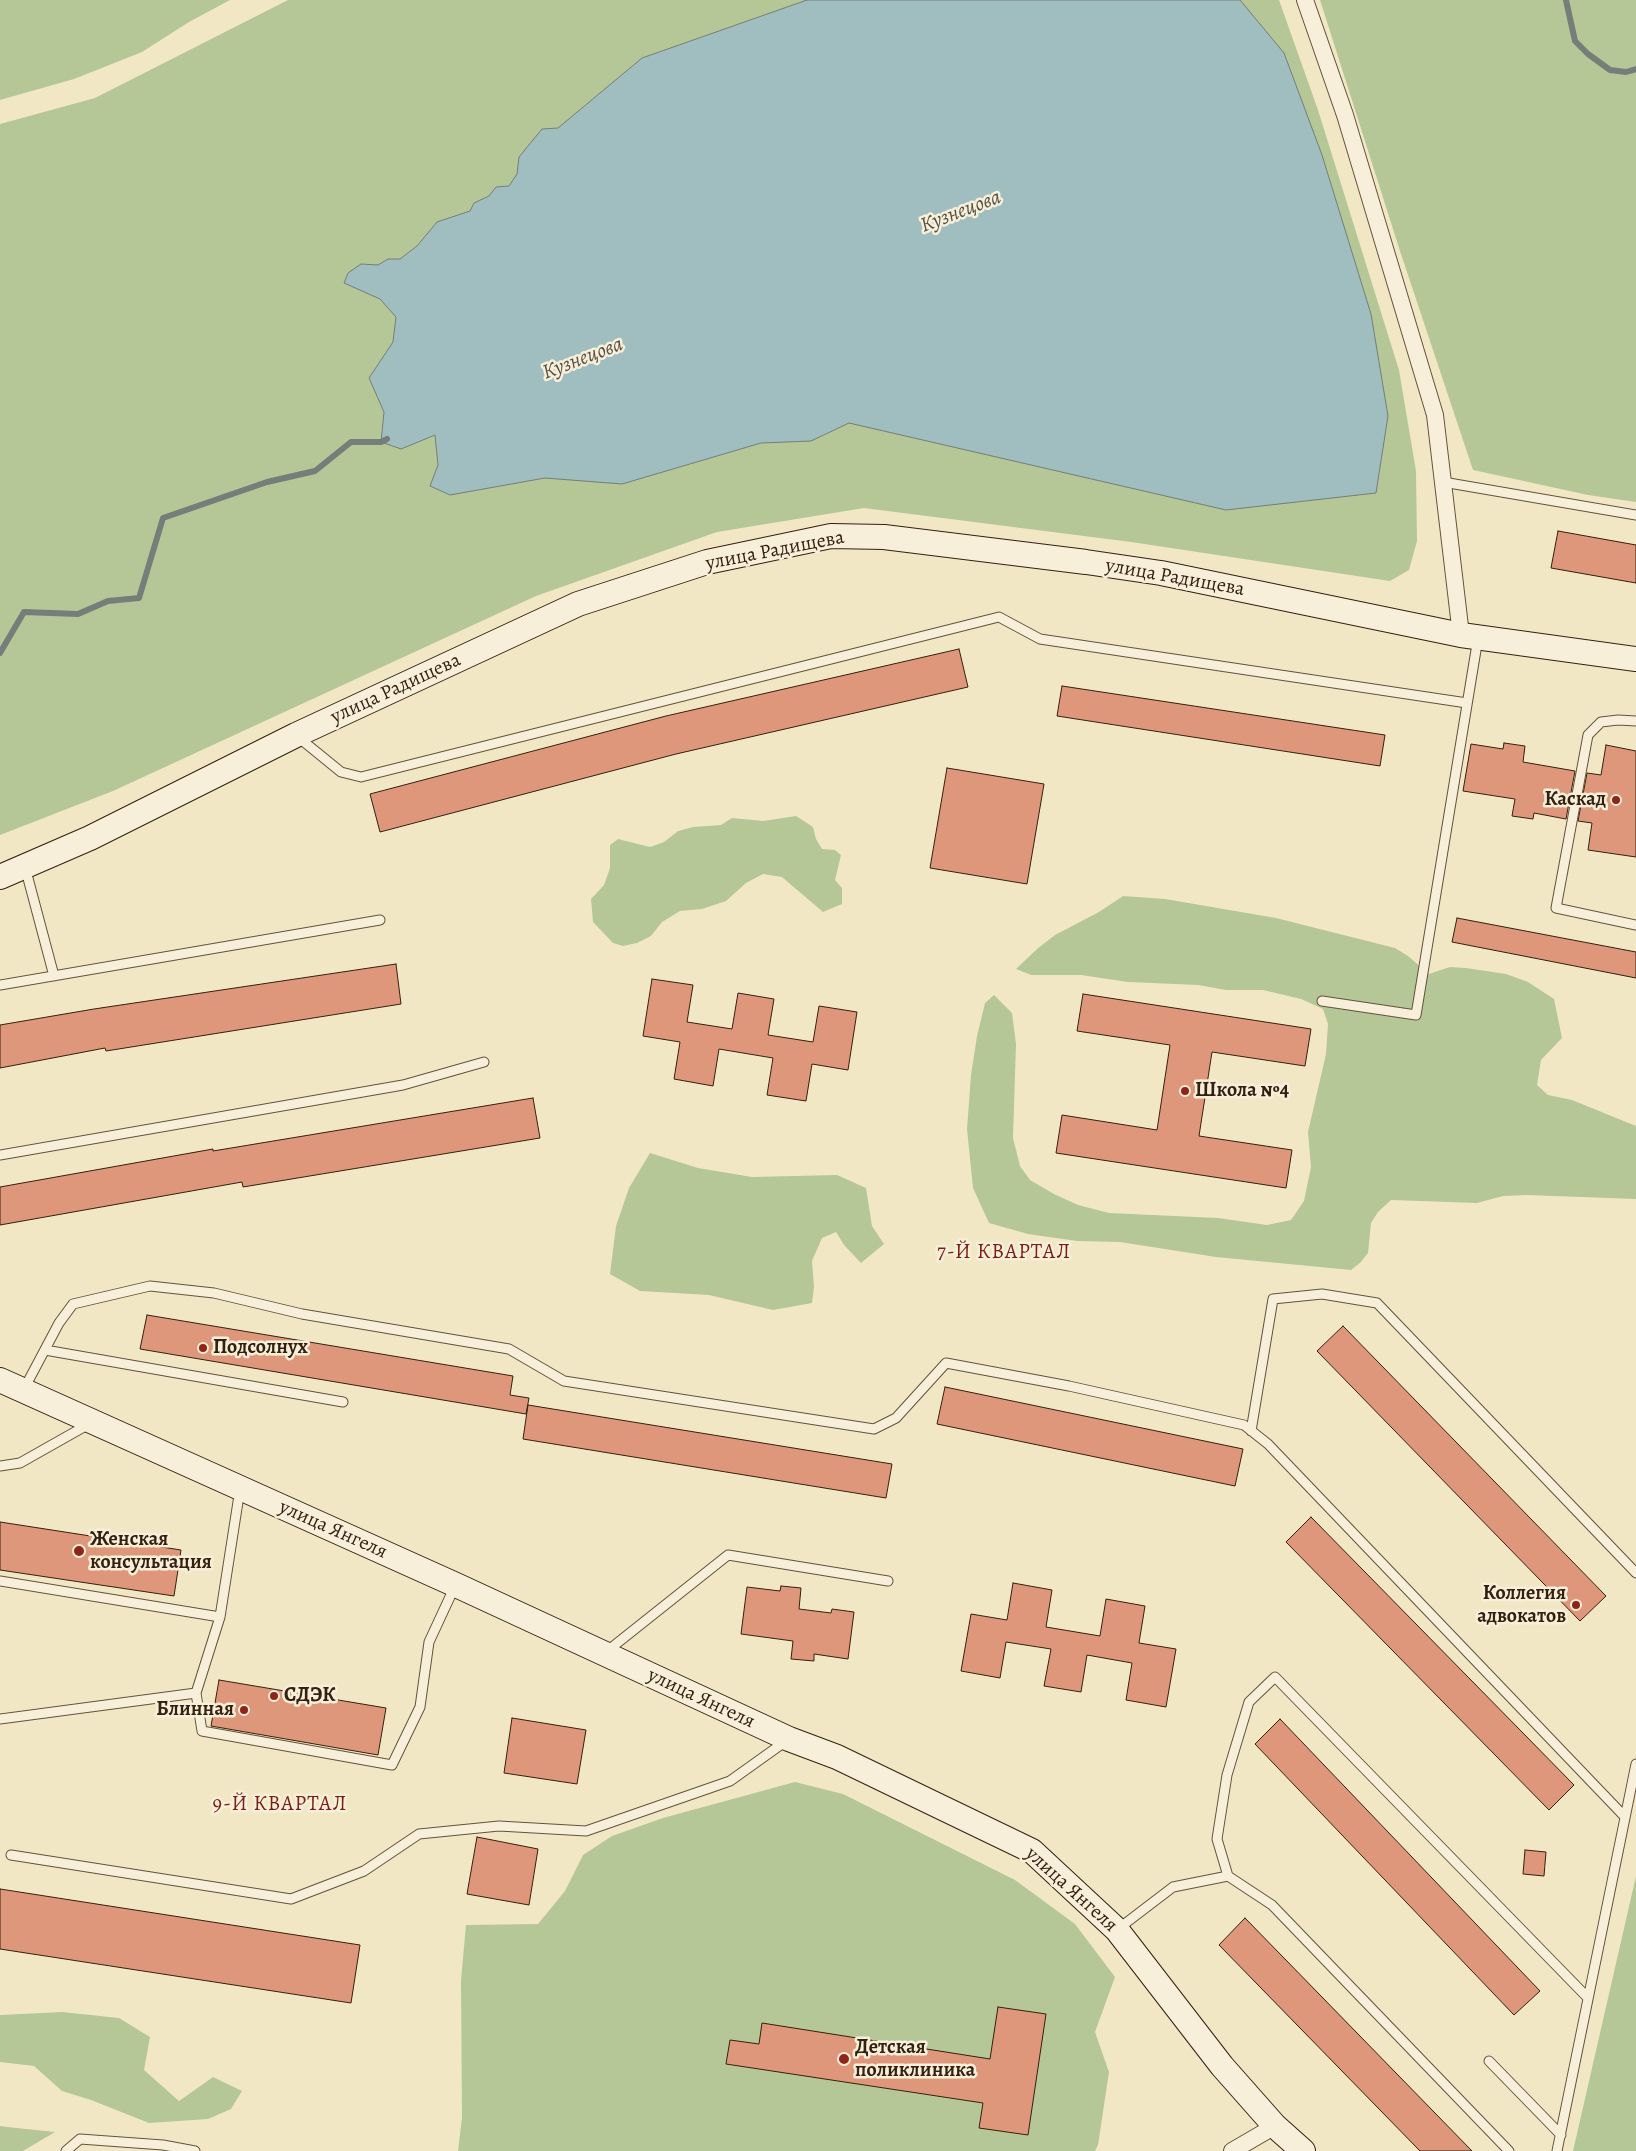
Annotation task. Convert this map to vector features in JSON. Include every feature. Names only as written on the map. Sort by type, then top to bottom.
[{"type":"street","points":[[1305,0],[1345,115],[1435,415],[1443,482],[1469,636]]},
{"type":"street","name":"улица Радищева","points":[[0,877],[90,838],[296,735],[578,604],[707,562],[831,536],[884,537],[961,545],[1161,573],[1469,636],[1636,659]]},
{"type":"street","name":"улица Янгеля","points":[[0,1380],[456,1585],[788,1739],[837,1757],[1032,1851],[1117,1930],[1222,2066],[1275,2126],[1303,2151]]},
{"type":"street","points":[[1232,2151],[1275,2126]]},
{"type":"lane","points":[[1443,482],[1636,515]]},
{"type":"lane","points":[[296,735],[341,772],[361,777],[1000,617],[1040,639],[1467,704]]},
{"type":"lane","points":[[1322,1000],[1416,1015],[1467,704],[1469,636]]},
{"type":"lane","points":[[1636,721],[1618,720],[1601,722],[1588,735],[1556,908],[1636,924]]},
{"type":"lane","points":[[25,867],[54,976]]},
{"type":"lane","points":[[0,985],[380,920]]},
{"type":"lane","points":[[0,1155],[404,1085],[484,1062]]},
{"type":"lane","points":[[24,1391],[59,1323],[73,1304],[150,1286],[214,1293],[302,1314],[510,1349],[564,1381],[874,1429],[896,1418],[946,1364],[1108,1395],[1244,1425],[1268,1444],[1625,1817]]},
{"type":"lane","points":[[1251,1430],[1273,1300],[1322,1294],[1377,1304],[1636,1573]]},
{"type":"lane","points":[[45,1350],[343,1402]]},
{"type":"lane","points":[[0,1466],[20,1463],[92,1422]]},
{"type":"lane","points":[[240,1489],[220,1617],[196,1693],[202,1731],[392,1765],[420,1708],[429,1642],[456,1585]]},
{"type":"lane","points":[[604,1654],[728,1556],[888,1581]]},
{"type":"lane","points":[[0,1580],[220,1617]]},
{"type":"lane","points":[[1509,2151],[1272,1905],[1228,1876],[1217,1839],[1227,1775],[1249,1702],[1275,1677],[1588,1998]]},
{"type":"lane","points":[[0,1719],[196,1693]]},
{"type":"lane","points":[[11,1855],[292,1899],[364,1871],[419,1834],[499,1826],[586,1831],[730,1781],[788,1739]]},
{"type":"lane","points":[[1557,2151],[1636,1764]]},
{"type":"lane","points":[[1117,1930],[1173,1887],[1228,1876]]},
{"type":"lane","points":[[1489,2061],[1561,2135]]},
{"type":"lane","points":[[66,2151],[80,2139],[163,2145],[196,2151]]},
{"type":"green space","points":[[0,0],[230,0],[189,22],[142,52],[74,79],[0,100]]},
{"type":"green space","points":[[288,0],[1279,0],[1318,110],[1399,370],[1416,471],[1417,541],[1409,570],[1390,581],[1131,542],[864,508],[717,532],[536,596],[113,791],[0,835],[0,124],[95,98]]},
{"type":"green space","points":[[1320,0],[1636,0],[1636,502],[1588,495],[1473,470],[1400,251]]},
{"type":"green space","points":[[796,816],[813,827],[816,839],[822,849],[835,850],[841,855],[835,880],[842,888],[842,904],[823,912],[782,877],[763,874],[746,883],[726,901],[702,909],[680,911],[662,922],[651,936],[637,943],[623,946],[613,943],[593,922],[591,899],[604,885],[610,868],[610,845],[618,839],[650,847],[664,842],[678,831],[693,827],[721,825],[732,818],[763,821]]},
{"type":"green space","points":[[1123,896],[1165,899],[1276,918],[1395,948],[1408,956],[1429,974],[1450,967],[1466,968],[1506,974],[1528,982],[1554,999],[1562,1038],[1541,1060],[1537,1085],[1548,1095],[1572,1100],[1636,1126],[1636,1199],[1526,1195],[1503,1196],[1477,1203],[1391,1200],[1378,1212],[1371,1223],[1368,1253],[1351,1270],[1216,1257],[1120,1242],[1077,1241],[1028,1234],[989,1223],[973,1188],[967,1129],[971,1075],[977,1036],[985,1003],[994,995],[1012,1013],[1016,1044],[1013,1138],[1020,1166],[1030,1180],[1078,1205],[1109,1213],[1218,1218],[1267,1225],[1291,1220],[1304,1201],[1311,1167],[1308,1132],[1326,1054],[1328,1024],[1323,1009],[1301,999],[1263,990],[1226,990],[1198,985],[1128,982],[1081,975],[1031,975],[1016,969],[1055,935],[1099,912]]},
{"type":"green space","points":[[650,1153],[698,1168],[752,1177],[837,1175],[866,1188],[872,1226],[884,1244],[861,1263],[844,1245],[836,1232],[822,1238],[812,1261],[814,1287],[812,1303],[773,1310],[709,1295],[640,1291],[610,1274],[616,1226],[629,1188]]},
{"type":"green space","points":[[795,1782],[843,1794],[1015,1880],[1075,1924],[1115,1977],[1095,2032],[1109,2072],[1098,2145],[1095,2151],[458,2151],[462,2118],[461,1980],[466,1925],[538,1924],[565,1891],[583,1855],[612,1836],[663,1818]]},
{"type":"green space","points":[[1636,1876],[1636,2151],[1573,2151]]},
{"type":"green space","points":[[62,2012],[119,2018],[150,2037],[144,2070],[179,2101],[213,2077],[242,2091],[231,2109],[208,2119],[149,2123],[91,2100],[62,2091],[34,2066],[0,2062],[0,2015]]},
{"type":"green space","points":[[0,2126],[55,2132],[23,2151],[0,2151]]},
{"type":"water","points":[[807,0],[1240,0],[1284,53],[1322,155],[1371,314],[1388,416],[1376,493],[1226,510],[849,423],[811,441],[761,443],[622,484],[545,478],[450,495],[430,486],[438,465],[435,435],[401,449],[381,442],[384,412],[369,378],[393,342],[396,317],[380,299],[344,283],[348,273],[361,264],[378,265],[388,259],[400,259],[417,246],[437,222],[470,211],[474,203],[489,196],[496,187],[509,186],[517,174],[519,157],[542,129],[558,128],[642,58]]},
{"type":"building","points":[[1558,531],[1636,545],[1636,583],[1551,568]]},
{"type":"building","points":[[959,649],[968,687],[676,754],[380,832],[370,794],[666,716]]},
{"type":"building","points":[[1062,686],[1385,735],[1380,766],[1057,716]]},
{"type":"building","points":[[1504,743],[1525,746],[1523,762],[1575,771],[1566,819],[1534,813],[1533,819],[1512,816],[1515,799],[1463,791],[1471,744],[1503,749]]},
{"type":"building","name":"Каскад","points":[[1606,745],[1636,751],[1636,857],[1588,850],[1592,823],[1578,821],[1587,773],[1601,775]]},
{"type":"building","points":[[947,768],[1044,784],[1027,884],[930,868]]},
{"type":"building","points":[[1457,918],[1636,952],[1636,978],[1452,942]]},
{"type":"building","points":[[396,964],[401,1004],[106,1051],[105,1048],[0,1068],[0,1025],[94,1009]]},
{"type":"building","points":[[652,979],[693,985],[687,1022],[732,1029],[738,993],[774,999],[768,1035],[813,1042],[819,1006],[857,1012],[848,1070],[812,1064],[806,1101],[767,1095],[773,1058],[719,1049],[713,1086],[674,1079],[680,1042],[643,1036]]},
{"type":"building","name":"Школа №4","points":[[1083,994],[1311,1029],[1305,1066],[1212,1052],[1199,1136],[1292,1150],[1286,1188],[1056,1153],[1062,1115],[1157,1130],[1170,1045],[1077,1031]]},
{"type":"building","points":[[533,1098],[540,1138],[243,1187],[242,1182],[0,1225],[0,1187],[213,1149],[213,1151]]},
{"type":"building","points":[[147,1315],[513,1376],[510,1395],[529,1398],[526,1414],[140,1349]]},
{"type":"building","points":[[1343,1326],[1606,1596],[1580,1621],[1317,1351]]},
{"type":"building","points":[[945,1387],[1243,1449],[1235,1486],[937,1424]]},
{"type":"building","points":[[528,1405],[892,1464],[886,1498],[523,1439]]},
{"type":"building","points":[[1311,1517],[1574,1785],[1549,1810],[1286,1542]]},
{"type":"building","points":[[0,1522],[181,1550],[174,1596],[0,1570]]},
{"type":"building","points":[[1013,1583],[1052,1590],[1046,1627],[1100,1636],[1106,1599],[1145,1606],[1139,1643],[1176,1649],[1166,1707],[1126,1700],[1132,1663],[1087,1655],[1081,1692],[1044,1686],[1051,1649],[1006,1642],[1000,1678],[961,1671],[971,1614],[1007,1620]]},
{"type":"building","points":[[781,1586],[801,1588],[799,1609],[831,1613],[832,1609],[854,1612],[848,1659],[814,1654],[814,1661],[791,1659],[793,1641],[741,1634],[747,1587],[780,1591]]},
{"type":"building","points":[[219,1680],[386,1708],[378,1755],[211,1726]]},
{"type":"building","points":[[512,1718],[586,1730],[577,1784],[504,1773]]},
{"type":"building","points":[[1280,1719],[1540,1991],[1514,2015],[1255,1744]]},
{"type":"building","points":[[477,1837],[538,1849],[529,1905],[467,1894]]},
{"type":"building","points":[[1525,1850],[1546,1852],[1544,1876],[1523,1874]]},
{"type":"building","points":[[0,1889],[360,1945],[351,2003],[0,1949]]},
{"type":"building","points":[[1245,1918],[1472,2151],[1420,2151],[1219,1945]]},
{"type":"building","points":[[998,2007],[1046,2014],[1028,2135],[979,2128],[983,2103],[726,2064],[730,2040],[759,2044],[762,2023],[990,2059]]},
{"type":"waterway","name":"Кузнецова","points":[[1566,0],[1575,41],[1588,54],[1610,70],[1626,72],[1636,69]]},
{"type":"waterway","name":"Кузнецова","points":[[0,653],[24,612],[78,614],[108,601],[139,598],[163,518],[267,482],[315,471],[351,442],[381,442],[387,439]]},
{"type":"place","name":"Каскад","points":[[1616,800]]},
{"type":"place","name":"Школа №4","points":[[1185,1091]]},
{"type":"place","name":"Подсолнух","points":[[203,1348]]},
{"type":"place","name":"Женская консультация","points":[[79,1551]]},
{"type":"place","name":"Коллегия адвокатов","points":[[1576,1605]]},
{"type":"place","name":"СДЭК","points":[[274,1696]]},
{"type":"place","name":"Блинная","points":[[244,1710]]},
{"type":"place","name":"Детская поликлиника","points":[[844,2059]]},
{"type":"district","name":"7-Й КВАРТАЛ","points":[[1004,1253]]},
{"type":"district","name":"9-Й КВАРТАЛ","points":[[280,1805]]}]
